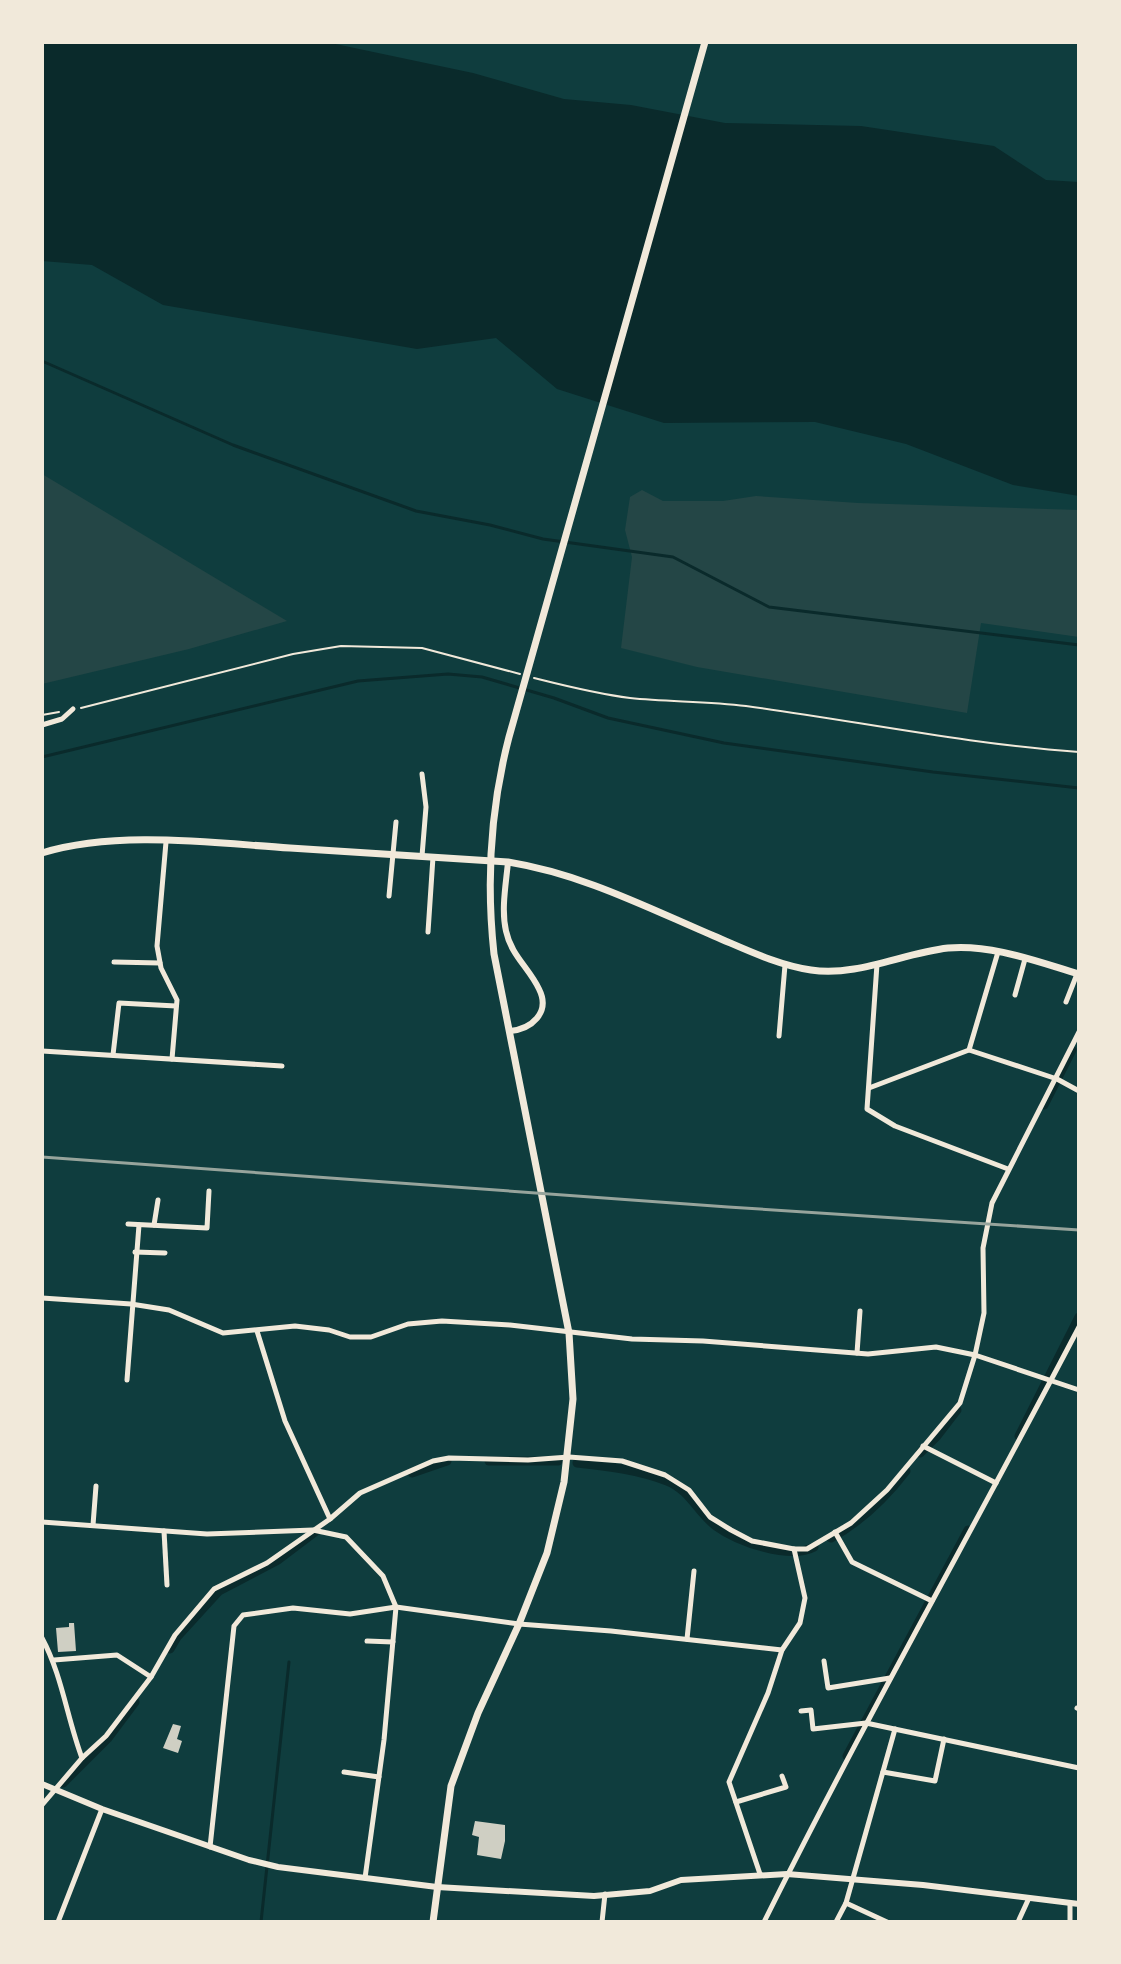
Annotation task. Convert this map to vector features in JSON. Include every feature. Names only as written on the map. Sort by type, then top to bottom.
[{"type":"main road","points":[[433,1922],[451,1786],[478,1713],[519,1624],[547,1553],[569,1457],[573,1399],[569,1333],[494,954],[489,873],[494,803],[505,752],[705,42]]},
{"type":"main road","points":[[42,853],[96,841],[166,842],[508,862],[553,871],[606,888],[785,965],[814,971],[877,964],[927,951],[974,948],[1078,974]]},
{"type":"street","points":[[42,725],[62,719],[73,709]]},
{"type":"street","points":[[422,774],[426,807],[422,856]]},
{"type":"street","points":[[389,896],[396,822]]},
{"type":"street","points":[[166,842],[157,946],[160,963],[177,1000],[172,1059]]},
{"type":"street","points":[[428,932],[433,857]]},
{"type":"street","points":[[508,862],[505,928],[510,946],[538,987],[542,1007],[533,1025],[510,1031]]},
{"type":"street","points":[[969,1050],[998,952]]},
{"type":"street","points":[[1015,995],[1025,959]]},
{"type":"street","points":[[114,962],[160,963]]},
{"type":"street","points":[[877,964],[867,1109],[895,1126],[1008,1169]]},
{"type":"street","points":[[779,1036],[785,965]]},
{"type":"street","points":[[1066,1002],[1078,974]]},
{"type":"street","points":[[113,1055],[119,1003],[176,1006]]},
{"type":"street","points":[[42,1805],[82,1758],[106,1736],[151,1677],[175,1635],[214,1589],[267,1563],[330,1519],[360,1493],[433,1461],[449,1458],[528,1460],[569,1457],[622,1461],[665,1475],[689,1490],[710,1517],[752,1541],[794,1549],[807,1549],[851,1523],[887,1490],[960,1403],[984,1313],[983,1248],[986,1223],[1008,1169],[1079,1032]]},
{"type":"street","points":[[869,1088],[969,1050],[1057,1079],[1079,1091]]},
{"type":"street","points":[[42,1051],[282,1066]]},
{"type":"street","points":[[128,1224],[207,1228],[209,1191]]},
{"type":"street","points":[[154,1225],[158,1200]]},
{"type":"street","points":[[127,1380],[139,1225]]},
{"type":"street","points":[[135,1252],[165,1253]]},
{"type":"street","points":[[42,1298],[169,1310],[223,1333],[295,1326],[329,1330],[350,1337],[371,1337],[408,1324],[442,1321],[857,1353],[936,1347],[975,1355],[1079,1390]]},
{"type":"street","points":[[857,1353],[860,1311]]},
{"type":"street","points":[[764,1922],[866,1723],[1079,1327]]},
{"type":"street","points":[[257,1331],[285,1421],[330,1519]]},
{"type":"street","points":[[923,1446],[996,1483]]},
{"type":"street","points":[[93,1525],[96,1486]]},
{"type":"street","points":[[42,1522],[207,1534],[313,1530],[346,1537],[383,1576],[396,1607],[379,1777],[365,1878]]},
{"type":"street","points":[[164,1531],[167,1585]]},
{"type":"street","points":[[835,1532],[852,1562],[932,1601]]},
{"type":"street","points":[[760,1874],[729,1782],[768,1693],[782,1650],[800,1623],[805,1598],[794,1549]]},
{"type":"street","points":[[687,1639],[694,1571]]},
{"type":"street","points":[[210,1847],[234,1626],[243,1615],[293,1608],[350,1614],[396,1607],[519,1624],[782,1650]]},
{"type":"street","points":[[42,1638],[54,1660],[82,1758]]},
{"type":"street","points":[[367,1641],[393,1642]]},
{"type":"street","points":[[54,1660],[117,1655],[151,1677]]},
{"type":"street","points":[[824,1661],[828,1688],[890,1678]]},
{"type":"street","points":[[801,1711],[811,1710],[813,1729],[866,1723],[1079,1768]]},
{"type":"street","points":[[836,1922],[846,1903],[895,1729]]},
{"type":"street","points":[[883,1772],[935,1781],[944,1739]]},
{"type":"street","points":[[344,1772],[379,1777]]},
{"type":"street","points":[[736,1802],[786,1787],[782,1776]]},
{"type":"street","points":[[42,1784],[210,1847],[278,1867],[437,1887],[594,1896],[650,1891],[681,1880],[787,1874],[1079,1904]]},
{"type":"street","points":[[58,1922],[102,1809]]},
{"type":"street","points":[[602,1922],[605,1894]]},
{"type":"street","points":[[1018,1922],[1029,1898]]},
{"type":"street","points":[[846,1903],[887,1922]]},
{"type":"street","points":[[1070,1903],[1070,1922]]},
{"type":"path","points":[[42,715],[317,650],[341,646],[422,648],[584,691],[630,698],[743,705],[932,736],[1079,752]]},
{"type":"shaded area","points":[[42,42],[326,42],[473,73],[564,99],[631,105],[725,123],[861,126],[994,146],[1046,180],[1079,182],[1079,496],[1013,485],[906,444],[815,422],[664,423],[557,389],[496,338],[417,349],[163,305],[92,265],[42,261]]},
{"type":"shaded area","points":[[42,474],[287,621],[189,649],[42,684]]},
{"type":"shaded area","points":[[642,490],[663,501],[723,501],[756,496],[858,503],[1079,510],[1079,637],[981,623],[967,713],[697,667],[621,648],[632,557],[625,530],[630,497]]},
{"type":"building","points":[[69,1623],[74,1623],[76,1651],[58,1652],[56,1628],[69,1627]]},
{"type":"building","points":[[173,1724],[181,1726],[177,1739],[182,1741],[178,1753],[163,1748]]},
{"type":"building","points":[[475,1821],[505,1825],[501,1859],[477,1855],[479,1837],[472,1835]]},
{"type":"waterway","points":[[42,361],[233,445],[416,511],[543,539],[673,557],[769,607],[1079,645]]},
{"type":"waterway","points":[[42,757],[358,681],[448,674],[482,677],[608,718],[724,743],[933,772],[1079,788]]},
{"type":"waterway","points":[[1044,1105],[1072,1050]]},
{"type":"waterway","points":[[1019,1436],[1079,1317]]},
{"type":"waterway","points":[[920,1453],[957,1410]]},
{"type":"waterway","points":[[412,1473],[447,1461]]},
{"type":"waterway","points":[[489,1461],[558,1461]]},
{"type":"waterway","points":[[577,1463],[634,1471],[667,1481],[682,1490],[716,1526],[750,1543],[792,1551],[814,1547]]},
{"type":"waterway","points":[[831,1538],[872,1508],[906,1471]]},
{"type":"waterway","points":[[847,1756],[968,1530]]},
{"type":"waterway","points":[[170,1649],[219,1591],[278,1560],[315,1532]]},
{"type":"waterway","points":[[261,1922],[289,1662]]},
{"type":"waterway","points":[[63,1783],[108,1738],[135,1702]]},
{"type":"railway","points":[[42,1157],[1079,1230]]}]
